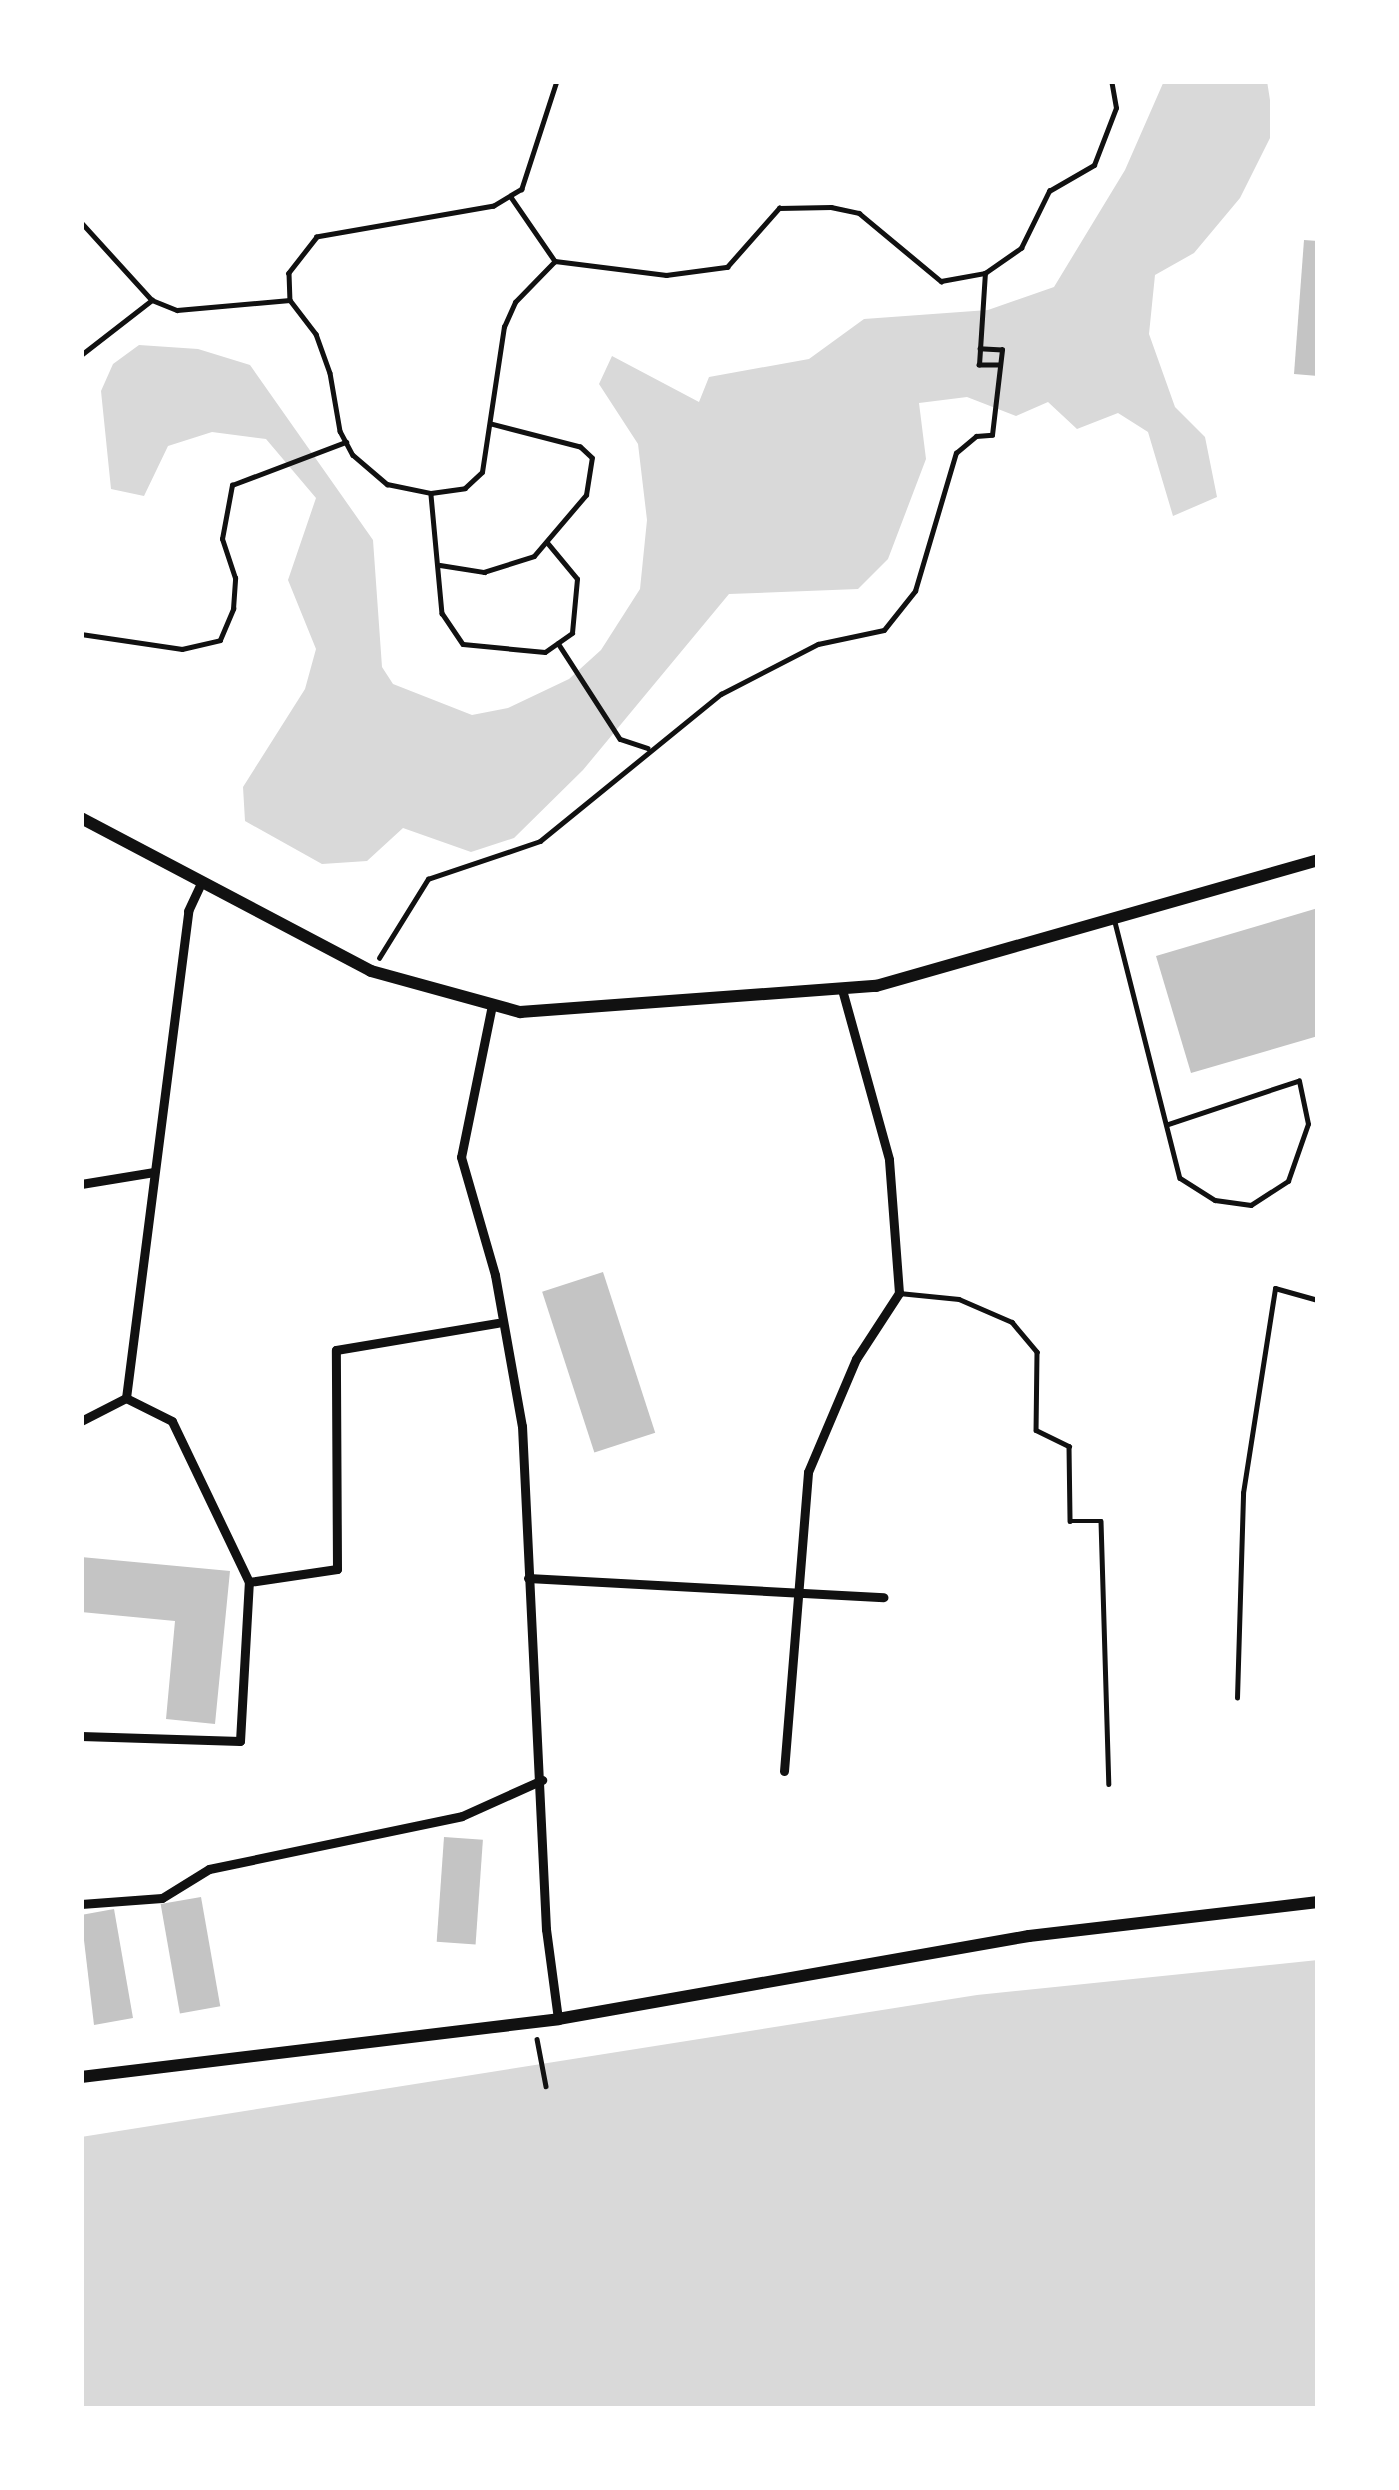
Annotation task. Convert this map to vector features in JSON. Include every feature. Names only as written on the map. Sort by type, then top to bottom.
[{"type":"street","points":[[81,818],[370,970],[493,1005],[589,1013],[842,989],[1115,922],[1318,860]]},
{"type":"street","points":[[126,1398],[188,911],[202,881]]},
{"type":"street","points":[[784,1771],[808,1472],[856,1359],[899,1293],[889,1159],[842,989]]},
{"type":"street","points":[[493,1005],[461,1157],[495,1275],[498,1323],[521,1426],[546,1929],[558,2019]]},
{"type":"street","points":[[81,1184],[154,1172]]},
{"type":"street","points":[[249,1582],[337,1569],[336,1350],[498,1323]]},
{"type":"street","points":[[81,1421],[126,1398]]},
{"type":"street","points":[[81,1736],[240,1741],[249,1582],[172,1420],[126,1398]]},
{"type":"street","points":[[527,1578],[883,1597]]},
{"type":"street","points":[[81,1904],[162,1898],[209,1869],[461,1816],[542,1780]]},
{"type":"street","points":[[81,2077],[558,2019],[1029,1936],[1318,1902]]},
{"type":"lane","points":[[1115,922],[1180,1178],[1215,1200],[1251,1205],[1288,1181],[1307,1124],[1299,1081],[1167,1125]]},
{"type":"lane","points":[[1237,1698],[1243,1493],[1275,1288],[1318,1300]]},
{"type":"lane","points":[[899,1293],[959,1299],[1012,1322],[1037,1352],[1036,1430],[1069,1446],[1070,1521],[1101,1521],[1109,1784]]},
{"type":"path","points":[[555,261],[514,302],[504,327],[482,472],[465,488],[430,493],[387,484],[346,442],[316,334],[290,301],[289,273],[317,238],[510,196],[522,189],[557,81]]},
{"type":"path","points":[[510,196],[555,261],[666,275],[727,267],[779,208],[831,207],[859,213],[941,281],[985,273],[1021,248],[1049,191],[1094,165],[1116,108],[1111,81]]},
{"type":"path","points":[[81,222],[152,301],[177,310],[290,301]]},
{"type":"path","points":[[985,273],[979,365],[1000,365]]},
{"type":"path","points":[[81,355],[152,301]]},
{"type":"path","points":[[370,970],[428,878],[540,841],[649,748],[771,667],[818,644],[884,630],[915,591],[956,452],[976,436],[992,435],[1002,350],[980,349]]},
{"type":"path","points":[[439,565],[484,572],[548,544],[586,494],[592,458],[580,447],[490,424]]},
{"type":"path","points":[[81,634],[182,649],[220,640],[233,609],[235,578],[222,539],[232,485],[346,442]]},
{"type":"path","points":[[430,493],[442,614],[463,644],[545,652],[572,633],[577,579],[548,544]]},
{"type":"path","points":[[558,643],[620,740],[649,748]]},
{"type":"path","points":[[534,2022],[546,2086]]},
{"type":"shaded area","points":[[1164,81],[1267,81],[1270,100],[1270,138],[1240,198],[1194,253],[1155,275],[1149,334],[1175,407],[1205,437],[1217,497],[1173,516],[1148,432],[1118,413],[1077,429],[1048,402],[1016,416],[967,397],[919,403],[926,459],[888,559],[858,589],[729,594],[583,770],[514,838],[471,852],[403,828],[367,861],[322,864],[245,821],[243,787],[305,689],[316,649],[288,580],[316,498],[266,439],[212,432],[168,446],[144,496],[111,489],[101,391],[113,364],[139,345],[198,349],[250,365],[373,540],[382,667],[393,684],[472,715],[508,708],[569,679],[601,650],[640,589],[647,520],[638,444],[599,384],[612,356],[699,402],[709,377],[809,359],[864,319],[988,310],[1054,287],[1125,170]]},
{"type":"shaded area","points":[[1318,1960],[1318,2409],[81,2409],[81,2137],[977,1995]]},
{"type":"building","points":[[1304,240],[1318,241],[1318,376],[1294,374]]},
{"type":"building","points":[[1318,908],[1318,1036],[1191,1073],[1156,956]]},
{"type":"building","points":[[603,1272],[655,1433],[594,1453],[542,1292]]},
{"type":"building","points":[[81,1557],[230,1571],[215,1724],[166,1719],[175,1621],[81,1612]]},
{"type":"building","points":[[444,1837],[483,1840],[476,1944],[437,1942]]},
{"type":"building","points":[[201,1897],[220,2006],[180,2013],[161,1904]]},
{"type":"building","points":[[114,1909],[133,2018],[94,2025],[81,1915]]}]
